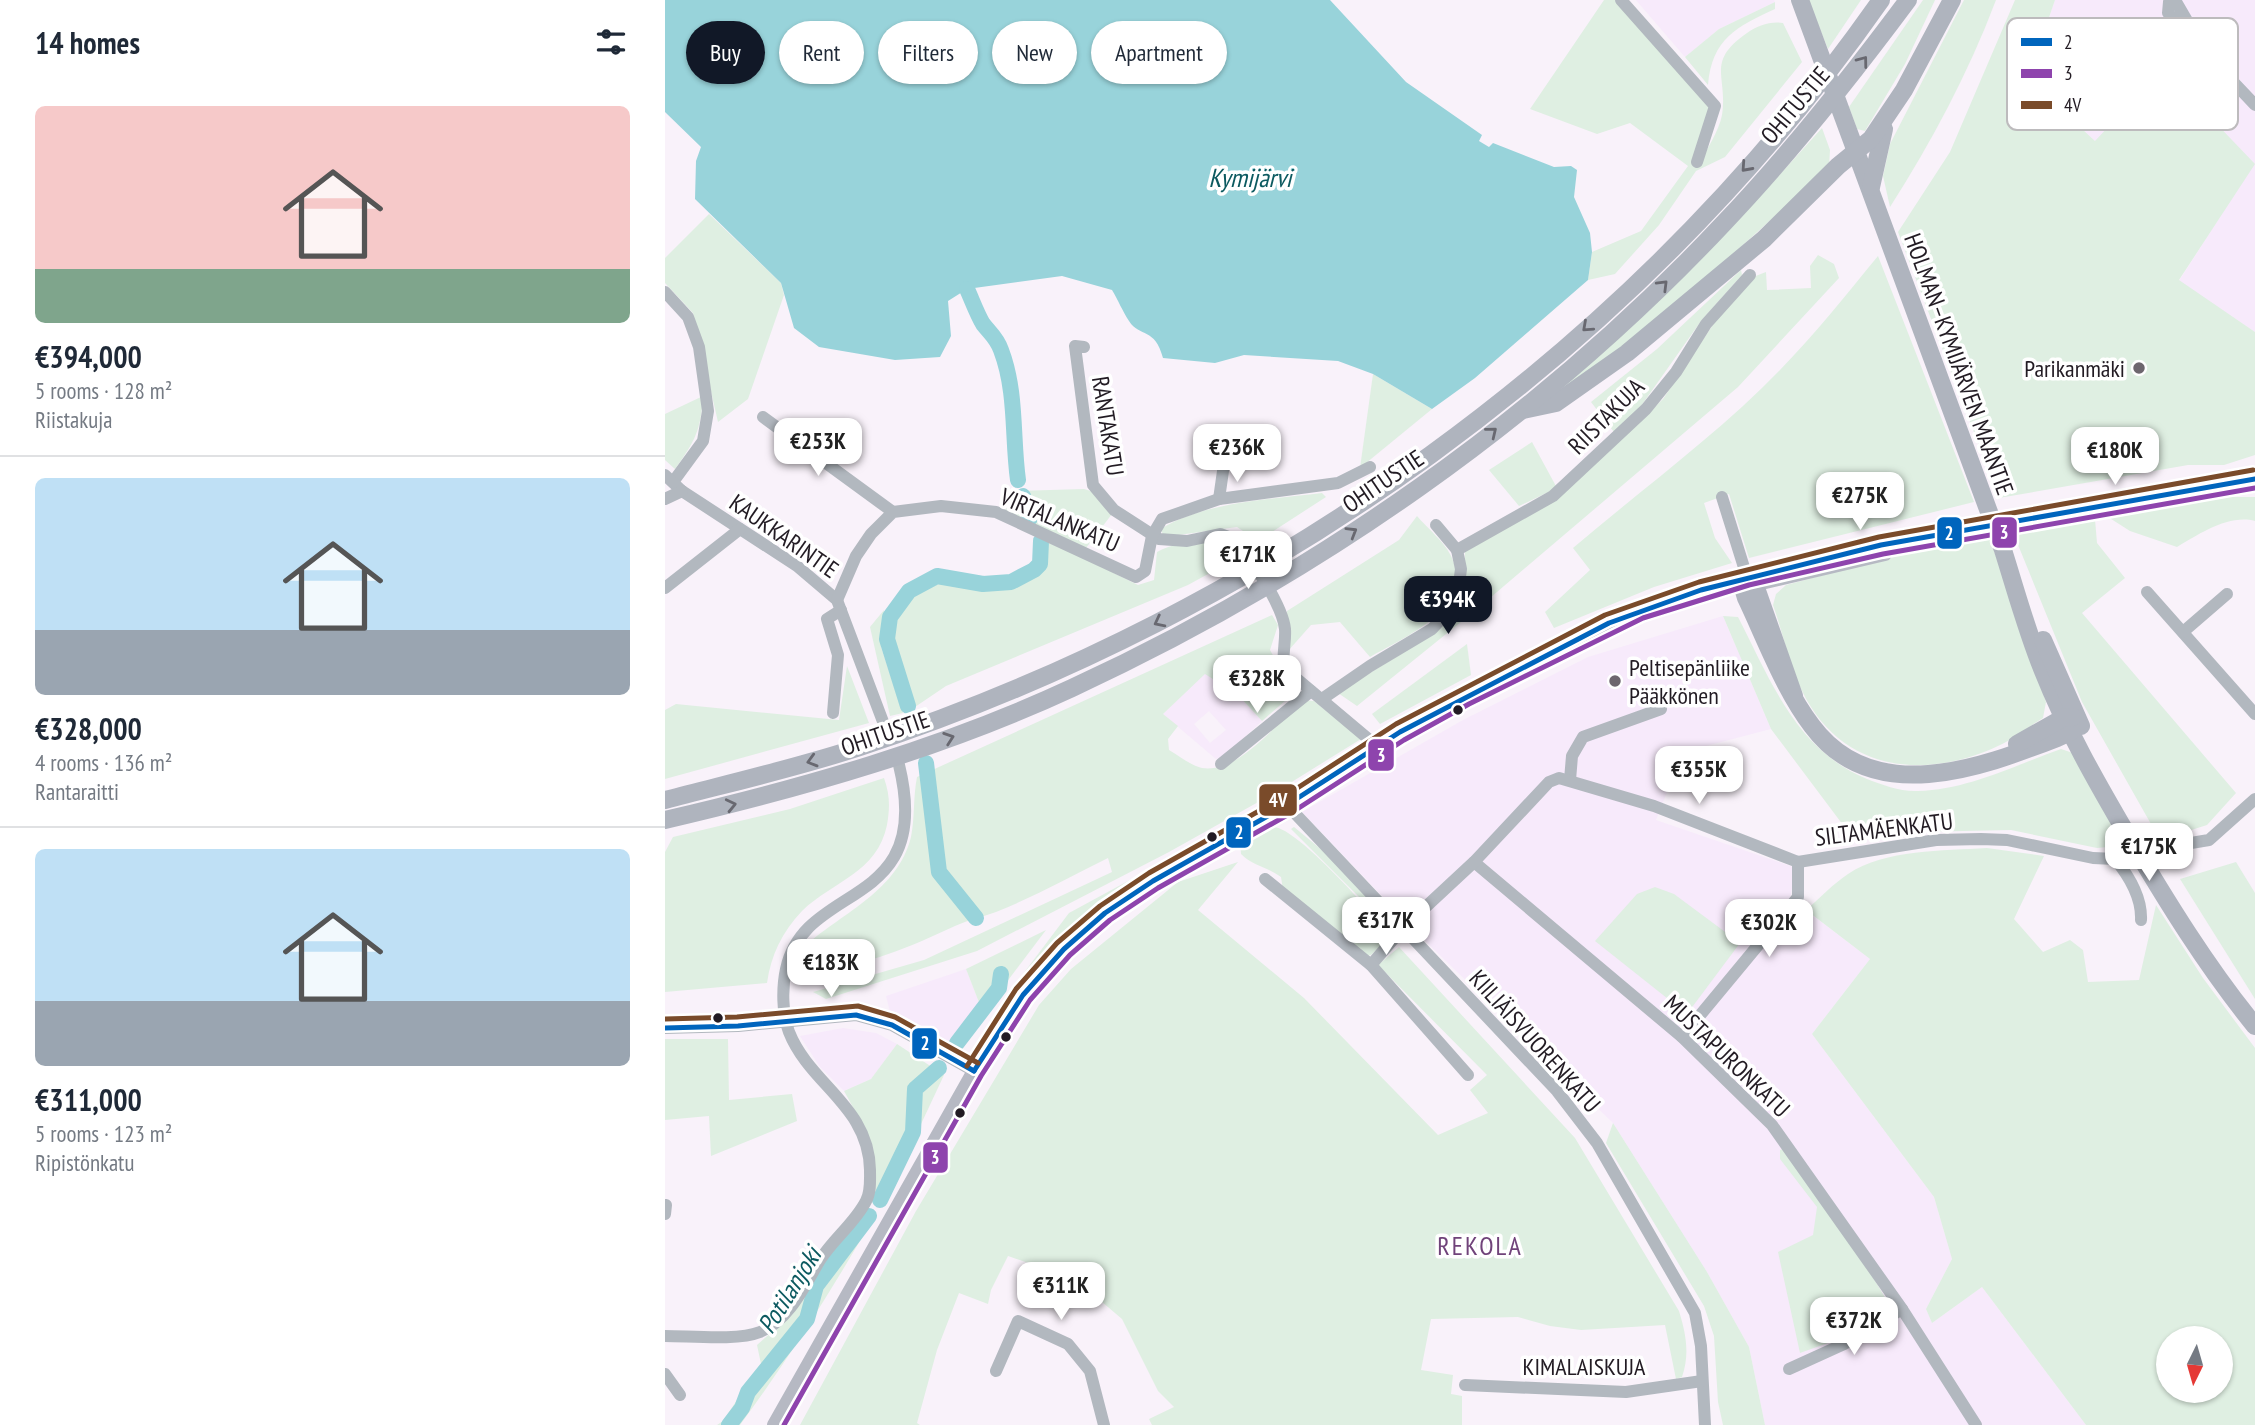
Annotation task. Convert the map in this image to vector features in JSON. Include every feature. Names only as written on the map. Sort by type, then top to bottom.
[{"type":"highway","name":"HOLMAN–KYMIJÄRVEN MAANTIE","points":[[1791,0],[1807,31],[1873,201],[1980,491],[2070,723],[2181,923],[2255,1025]]},
{"type":"highway","name":"HOLMAN–KYMIJÄRVEN MAANTIE","points":[[1800,0],[1807,31]]},
{"type":"highway","name":"OHITUSTIE","points":[[665,800],[859,747],[1062,668],[1161,622],[1341,516],[1470,425],[1570,342],[1637,281],[1706,212],[1790,119],[1881,0]]},
{"type":"highway","name":"OHITUSTIE","points":[[665,820],[767,796],[859,768],[962,733],[1070,690],[1170,640],[1295,569],[1386,512],[1519,411],[1650,298],[1724,224],[1814,122],[1908,0]]},
{"type":"highway","points":[[1519,411],[1556,403],[1627,353],[1747,254],[1822,185],[1850,144],[1871,139],[1886,119],[1952,0]]},
{"type":"highway","points":[[1873,201],[1886,119]]},
{"type":"highway","name":"HOLMAN–KYMIJÄRVEN MAANTIE","points":[[1850,144],[1857,173],[1873,201]]},
{"type":"highway","points":[[1822,185],[1857,173]]},
{"type":"highway","points":[[1748,583],[1794,696],[1813,728],[1826,742],[1867,767],[1911,776],[1948,773],[2070,723]]},
{"type":"main road","points":[[773,1425],[974,1071],[1023,995],[1064,950],[1104,914],[1153,881],[1287,805],[1465,696],[1576,639],[1640,610],[1881,545],[2255,479]]},
{"type":"street","points":[[1621,0],[1716,106],[1697,162]]},
{"type":"street","points":[[2238,86],[2255,105]]},
{"type":"street","name":"RIISTAKUJA","points":[[1457,550],[1553,496],[1619,435],[1646,409],[1676,372],[1706,324],[1750,275]]},
{"type":"street","points":[[665,292],[688,317],[699,347],[708,411],[703,441],[665,499]]},
{"type":"street","name":"RANTAKATU","points":[[1084,347],[1075,346],[1093,485],[1114,510],[1152,536]]},
{"type":"street","points":[[763,417],[893,512],[871,534],[856,556],[839,605],[827,619],[838,655],[833,713]]},
{"type":"street","points":[[1219,499],[1224,464]]},
{"type":"street","points":[[1370,467],[1338,483],[1219,499],[1162,519],[1152,536],[1178,541],[1230,535],[1245,551],[1280,614],[1285,630],[1281,652],[1284,668],[1378,747]]},
{"type":"street","name":"KAUKKARINTIE","points":[[673,483],[797,566],[839,605],[885,727]]},
{"type":"street","points":[[1722,497],[1748,583]]},
{"type":"street","name":"VIRTALANKATU","points":[[893,512],[957,505],[996,512],[1136,577],[1145,571],[1152,536]]},
{"type":"street","points":[[1322,699],[1432,629],[1446,614],[1458,592],[1461,569],[1457,550],[1436,525]]},
{"type":"street","points":[[665,588],[740,528]]},
{"type":"street","points":[[2147,592],[2250,698],[2255,714]]},
{"type":"street","points":[[2183,632],[2227,594]]},
{"type":"street","points":[[1221,764],[1311,691]]},
{"type":"street","points":[[1371,965],[1403,928],[1474,862],[1549,782],[1559,778],[1570,780],[1572,756],[1583,737],[1661,709]]},
{"type":"street","points":[[665,1336],[743,1335],[759,1333],[770,1326],[793,1303],[829,1244],[866,1201],[870,1187],[868,1147],[860,1125],[801,1052],[788,1030],[785,979],[795,943],[807,929],[879,877],[894,858],[903,836],[906,814],[899,765]]},
{"type":"street","name":"SILTAMÄENKATU","points":[[1570,780],[1654,806],[1798,862],[1936,840],[1982,839],[2007,840],[2093,858],[2115,859],[2131,884],[2141,909],[2141,920]]},
{"type":"street","points":[[2155,849],[2209,840],[2255,799]]},
{"type":"street","name":"KIILIÄISVUORENKATU","points":[[1287,805],[1557,1091],[1597,1143],[1695,1313],[1701,1346],[1705,1425]]},
{"type":"street","name":"MUSTAPURONKATU","points":[[1474,862],[1682,1037],[1772,1125],[1902,1309],[1972,1424]]},
{"type":"street","points":[[1682,1037],[1798,897],[1798,862]]},
{"type":"street","points":[[1265,879],[1371,965],[1468,1075]]},
{"type":"street","points":[[665,1028],[787,1021],[836,1015],[878,1019],[923,1040],[974,1071]]},
{"type":"street","points":[[1789,1369],[1844,1344],[1902,1309]]},
{"type":"street","points":[[996,1371],[1018,1321],[1068,1344],[1090,1371],[1104,1425]]},
{"type":"street","points":[[665,1374],[680,1395]]},
{"type":"street","name":"KIMALAISKUJA","points":[[1465,1385],[1626,1392],[1702,1381]]},
{"type":"shaded area","points":[[1636,0],[1775,2],[1719,29],[1685,57]]},
{"type":"shaded area","points":[[2055,0],[2255,0],[2255,332],[2179,281],[2254,164],[2095,141],[2083,130],[2238,130],[2238,18],[2049,18]]},
{"type":"shaded area","points":[[1723,616],[1771,729],[1683,752],[1656,820],[1796,868],[1790,898],[1870,959],[1812,1034],[1934,1197],[1952,1259],[1926,1309],[1932,1323],[1982,1287],[2086,1425],[1765,1425],[1749,1347],[1707,1272],[1613,1123],[1419,935],[1302,812],[1463,720],[1588,657]]},
{"type":"shaded area","points":[[1205,673],[1238,695],[1262,721],[1224,756],[1216,759],[1163,714]],"holes":[[[1209,711],[1226,730],[1210,743],[1194,724]]]},
{"type":"shaded area","points":[[966,969],[981,1008],[953,1044],[890,1012],[886,996]]},
{"type":"shaded area","points":[[843,1028],[876,1033],[897,1044],[871,1079],[844,1091],[820,1067],[800,1036]]},
{"type":"green space","points":[[1604,0],[1615,0],[1711,106],[1699,165],[1722,115],[1722,61],[1734,43],[1759,26],[1783,23],[1802,62],[1725,157],[1696,171],[1659,225],[1615,274],[1588,280],[1592,252],[1641,231],[1688,166],[1630,123],[1597,134],[1530,109]]},
{"type":"green space","points":[[1808,0],[1861,0],[1828,49]]},
{"type":"green space","points":[[1923,0],[1935,0],[1905,64],[1865,131],[1857,129],[1849,107]]},
{"type":"green space","points":[[1964,0],[1996,0],[1974,54],[1948,106],[1890,207],[1883,176],[1890,144]]},
{"type":"green space","points":[[2015,0],[2055,0],[2049,18],[2007,18]]},
{"type":"green space","points":[[1775,2],[1775,9],[1728,36],[1715,56],[1708,85],[1685,57],[1719,29]]},
{"type":"green space","points":[[2007,19],[2007,130],[2083,130],[2095,141],[2105,130],[2222,130],[2255,164],[2179,280],[2255,332],[2255,455],[2224,465],[2188,465],[1999,498],[1898,232],[1950,152]]},
{"type":"green space","points":[[1822,128],[1830,150],[1829,167],[1647,332],[1553,396],[1624,333],[1692,267]]},
{"type":"green space","points":[[709,214],[781,283],[784,295],[748,399],[718,422],[693,313],[665,283],[665,258]]},
{"type":"green space","points":[[1818,255],[1834,264],[1839,278],[1738,387],[1477,609],[1357,706],[1338,693],[1439,630],[1464,599],[1465,548],[1533,511],[1642,419],[1663,399],[1727,304],[1753,277],[1766,272],[1767,290],[1811,288],[1810,266]]},
{"type":"green space","points":[[1878,256],[1974,502],[1749,558],[1729,494],[1704,503],[1715,538],[1732,563],[1654,587],[1554,628],[1545,612],[1590,570],[1573,548],[1756,394],[1806,342]]},
{"type":"green space","points":[[1741,270],[1742,275],[1701,321],[1641,406],[1614,432],[1591,402],[1657,349]]},
{"type":"green space","points":[[1373,374],[1432,409],[1360,468]]},
{"type":"green space","points":[[703,396],[696,435],[675,469],[665,460],[665,414]]},
{"type":"green space","points":[[1532,442],[1557,488],[1519,506],[1489,470]]},
{"type":"green space","points":[[1084,489],[1094,492],[1112,514],[1086,548],[1005,510],[1016,491]]},
{"type":"green space","points":[[1322,493],[1326,497],[1258,541],[1237,527],[1171,536],[1163,535],[1161,529],[1178,520],[1217,507]]},
{"type":"green space","points":[[2222,497],[2255,497],[2255,521],[2235,520],[2225,523],[2204,531],[2177,547],[2130,531],[2108,517]]},
{"type":"green space","points":[[1417,516],[1449,552],[1456,576],[1453,592],[1432,620],[1370,657],[1340,622],[1311,625],[1288,651],[1287,611],[1399,540]]},
{"type":"green space","points":[[2095,519],[2097,543],[2125,578],[2082,613],[2236,793],[2207,825],[2160,840],[2082,702],[2014,535]]},
{"type":"green space","points":[[1989,536],[2046,702],[2043,718],[1998,746],[1970,757],[1941,763],[1913,765],[1886,762],[1861,753],[1839,738],[1819,718],[1802,691],[1773,605],[1776,594],[1786,585],[1925,548]]},
{"type":"green space","points":[[1045,539],[1138,585],[1154,580],[1157,552],[1174,545],[1204,541],[1233,543],[1239,557],[1188,585],[946,686],[915,707],[892,636],[896,618],[912,597],[940,583],[984,591],[1014,586],[1046,567]]},
{"type":"green space","points":[[884,610],[881,647],[903,713],[890,716],[870,627]]},
{"type":"green space","points":[[1272,615],[1278,625],[1270,650],[1294,693],[1262,721],[1238,695],[1205,674],[1163,714],[1178,726],[1168,739],[1169,750],[1202,768],[1216,768],[1243,755],[1256,745],[1303,700],[1314,701],[1361,739],[1269,796],[1169,852],[977,951],[826,999],[813,992],[924,960],[1112,872],[1108,858],[1010,906],[903,949],[849,964],[811,967],[803,953],[806,945],[882,886],[904,856],[911,837],[917,777]]},
{"type":"green space","points":[[1723,616],[1738,617],[1788,711],[1804,732],[1842,766],[1892,788],[1936,790],[1991,776],[2061,749],[2073,753],[2130,845],[2097,848],[2011,830],[1916,832],[1855,841],[1771,729]]},
{"type":"green space","points":[[1467,644],[1471,675],[1380,724],[1372,714]]},
{"type":"green space","points":[[847,666],[869,723],[665,779],[665,710],[676,704],[839,720]]},
{"type":"green space","points":[[884,778],[889,807],[882,841],[864,865],[814,901],[795,919],[779,944],[767,983],[665,992],[665,852],[673,837],[790,809]]},
{"type":"green space","points":[[1274,827],[1285,831],[1317,857],[1392,935],[1371,955],[1367,956],[1283,890],[1281,877],[1241,854],[1240,841]]},
{"type":"green space","points":[[1294,827],[1334,860],[1391,921],[1386,924],[1291,829]]},
{"type":"green space","points":[[1987,848],[2044,856],[2014,919],[2043,952],[2070,940],[2083,950],[2088,982],[2139,980],[2156,905],[2203,978],[2255,1048],[2255,1425],[2086,1425],[1982,1287],[1932,1323],[1926,1309],[1952,1259],[1934,1197],[1812,1034],[1870,959],[1806,910],[1842,878],[1863,866],[1897,856]]},
{"type":"green space","points":[[1187,849],[1189,853],[1090,917],[1021,982],[1017,982],[1069,913]]},
{"type":"green space","points":[[1238,862],[1198,910],[1304,998],[1438,1135],[1488,1113],[1470,1090],[1487,1075],[1378,965],[1399,947],[1575,1138],[1679,1311],[1686,1344],[1682,1377],[1676,1379],[1665,1325],[1581,1330],[1550,1326],[1518,1317],[1431,1319],[1421,1370],[1453,1375],[1451,1394],[1462,1396],[1462,1425],[1152,1425],[1149,1419],[1174,1407],[1158,1391],[1122,1319],[1075,1279],[1008,1256],[991,1290],[988,1304],[959,1293],[937,1350],[917,1423],[920,1425],[800,1425],[916,1211],[1039,1005],[1071,969],[1178,882]]},
{"type":"green space","points":[[2236,862],[2255,893],[2255,999],[2180,879]]},
{"type":"green space","points":[[1655,887],[1674,894],[1740,943],[1687,1014],[1595,941],[1637,894]]},
{"type":"green space","points":[[1046,930],[1006,983],[980,1005],[966,969]]},
{"type":"green space","points":[[665,1039],[728,1039],[729,1100],[792,1094],[797,1121],[711,1156],[709,1116],[665,1120]]},
{"type":"green space","points":[[897,1044],[944,1075],[885,1201],[875,1197],[874,1166],[869,1142],[844,1091],[871,1079]]},
{"type":"green space","points":[[1613,1123],[1707,1272],[1749,1347],[1765,1425],[1723,1425],[1718,1402],[1714,1336],[1704,1306],[1606,1143]]},
{"type":"green space","points":[[1785,1148],[1852,1243],[1891,1307],[1839,1339],[1800,1353],[1778,1252],[1813,1235],[1817,1207],[1780,1159],[1780,1150]]},
{"type":"green space","points":[[865,1209],[875,1215],[776,1374],[740,1425],[717,1425],[723,1421],[761,1364],[757,1345],[774,1330]]},
{"type":"water","name":"Kymijärvi","points":[[665,0],[1330,0],[1406,82],[1482,135],[1479,141],[1489,147],[1493,143],[1554,167],[1571,166],[1577,170],[1574,197],[1590,233],[1592,252],[1588,280],[1475,378],[1432,409],[1373,374],[1338,361],[1244,355],[1215,363],[1163,358],[1152,337],[1138,330],[1129,321],[1112,290],[1062,276],[967,289],[948,301],[951,336],[940,357],[895,360],[819,347],[794,328],[781,283],[695,199],[696,161],[701,147],[665,112]]},
{"type":"waterway","name":"Potilanjoki","points":[[967,289],[983,324],[999,346],[1006,366],[1012,398],[1018,480]]},
{"type":"waterway","name":"Potilanjoki","points":[[1023,496],[1030,518]]},
{"type":"waterway","name":"Potilanjoki","points":[[908,706],[887,639],[890,617],[909,591],[937,576],[983,584],[1011,582],[1040,564],[1041,541]]},
{"type":"waterway","name":"Potilanjoki","points":[[926,763],[939,872],[976,918]]},
{"type":"waterway","name":"Potilanjoki","points":[[957,1043],[999,988],[1001,974]]},
{"type":"waterway","name":"Potilanjoki","points":[[880,1200],[913,1132],[915,1089],[939,1068]]},
{"type":"waterway","name":"Potilanjoki","points":[[729,1425],[742,1408],[748,1392],[807,1319],[816,1286],[869,1216]]},
{"type":"transit line","name":"4V","points":[[967,1066],[1016,989],[1057,943],[1100,906],[1149,873],[1282,798],[1396,724],[1605,615],[1699,582],[1879,537],[2253,470]]},
{"type":"transit line","name":"2","points":[[974,1071],[1023,995],[1064,949],[1105,913],[1153,881],[1287,805],[1400,732],[1609,623],[1701,590],[1881,545],[2255,479]]},
{"type":"transit line","name":"3","points":[[784,1425],[981,1076],[1030,1000],[1070,955],[1110,920],[1158,888],[1291,813],[1404,740],[1469,704],[1643,618],[1749,585],[1883,554],[2255,488]]},
{"type":"transit line","name":"4V","points":[[665,1019],[737,1017],[858,1006],[895,1017],[978,1063]]},
{"type":"transit line","name":"2","points":[[665,1028],[738,1026],[856,1015],[892,1025],[974,1071]]},
{"type":"place","name":"Parikanmäki","points":[[2139,368]]},
{"type":"place","name":"Peltisepänliike Pääkkönen","points":[[1615,681]]},
{"type":"district","name":"REKOLA","points":[[1480,1245]]}]
